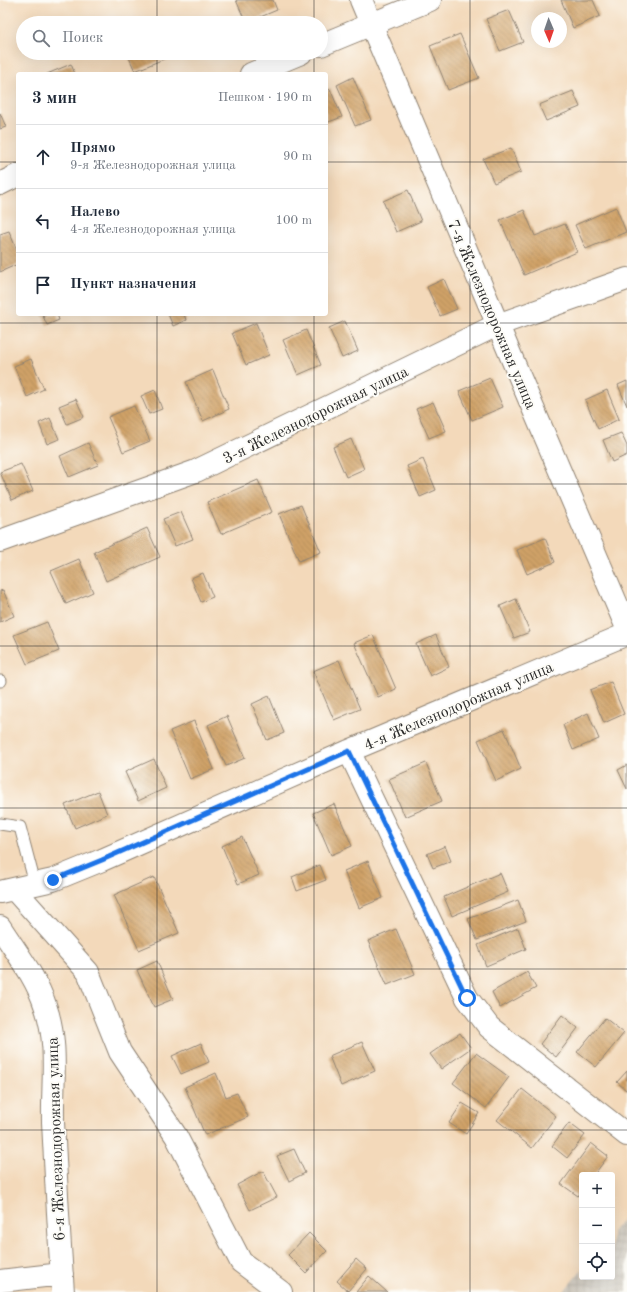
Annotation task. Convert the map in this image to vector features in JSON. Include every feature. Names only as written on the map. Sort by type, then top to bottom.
[{"type":"street","name":"7-я Железнодорожная улица","points":[[361,0],[497,326],[627,628]]},
{"type":"street","points":[[328,42],[430,0]]},
{"type":"street","points":[[256,72],[285,60]]},
{"type":"street","points":[[0,184],[16,176]]},
{"type":"street","name":"3-я Железнодорожная улица","points":[[0,541],[196,471],[497,326],[627,279]]},
{"type":"street","name":"4-я Железнодорожная улица","points":[[7,890],[53,880],[102,860],[349,751],[627,634]]},
{"type":"street","points":[[349,751],[467,998],[489,1027],[627,1135]]},
{"type":"street","points":[[7,890],[88,972],[120,1052],[176,1136],[241,1262],[280,1292]]},
{"type":"street","name":"6-я Железнодорожная улица","points":[[0,927],[38,986],[46,1007],[52,1035],[55,1074],[53,1120],[62,1283]]},
{"type":"street","points":[[0,1281],[62,1283]]},
{"type":"lane","points":[[0,824],[20,827],[35,884]]},
{"type":"shaded area","points":[[627,1214],[627,1292],[563,1292],[579,1273],[579,1280],[615,1280],[615,1228]]},
{"type":"building","points":[[236,0],[273,0],[277,10],[263,16],[243,16]]},
{"type":"building","points":[[561,0],[593,0],[600,16],[573,28]]},
{"type":"building","points":[[509,10],[523,42],[500,51],[486,19]]},
{"type":"building","points":[[460,34],[479,78],[448,90],[430,46]]},
{"type":"building","points":[[130,60],[161,60],[135,71]]},
{"type":"building","points":[[71,64],[74,72],[52,72]]},
{"type":"building","points":[[353,77],[371,120],[355,126],[337,85]]},
{"type":"building","points":[[330,89],[342,117],[328,122],[328,90]]},
{"type":"building","points":[[573,91],[580,107],[546,121],[539,105]]},
{"type":"building","points":[[0,113],[6,127],[0,129]]},
{"type":"building","points":[[511,148],[521,172],[494,183],[483,159]]},
{"type":"building","points":[[408,190],[421,221],[396,232],[383,201]]},
{"type":"building","points":[[616,207],[626,232],[586,249],[575,225]]},
{"type":"building","points":[[524,210],[535,236],[565,224],[577,252],[524,275],[500,220]]},
{"type":"building","points":[[9,231],[16,248],[16,265],[0,272],[0,234]]},
{"type":"building","points":[[444,279],[457,309],[440,316],[427,287]]},
{"type":"building","points":[[43,316],[58,316],[59,320],[47,325]]},
{"type":"building","points":[[169,316],[185,316],[186,320],[173,326]]},
{"type":"building","points":[[345,321],[358,351],[342,358],[329,328]]},
{"type":"building","points":[[256,323],[269,355],[246,365],[232,333]]},
{"type":"building","points":[[306,330],[321,365],[298,375],[283,340]]},
{"type":"building","points":[[31,359],[44,389],[27,397],[14,366]]},
{"type":"building","points":[[213,370],[229,409],[203,421],[186,382]]},
{"type":"building","points":[[490,378],[503,407],[472,420],[459,391]]},
{"type":"building","points":[[627,381],[627,406],[618,385]]},
{"type":"building","points":[[155,390],[162,409],[149,414],[141,396]]},
{"type":"building","points":[[607,390],[619,419],[598,429],[585,400]]},
{"type":"building","points":[[76,399],[84,417],[67,424],[59,406]]},
{"type":"building","points":[[433,402],[446,431],[429,438],[416,409]]},
{"type":"building","points":[[134,406],[150,441],[123,452],[108,417]]},
{"type":"building","points":[[50,418],[59,439],[47,444],[39,423]]},
{"type":"building","points":[[621,433],[627,446],[627,455],[612,462],[603,440]]},
{"type":"building","points":[[351,439],[364,469],[346,477],[333,447]]},
{"type":"building","points":[[88,443],[98,465],[69,477],[60,456]]},
{"type":"building","points":[[423,459],[436,490],[420,497],[407,466]]},
{"type":"building","points":[[21,464],[33,491],[12,500],[0,472]]},
{"type":"building","points":[[258,480],[272,512],[221,534],[207,502]]},
{"type":"building","points":[[301,505],[321,552],[299,561],[279,514]]},
{"type":"building","points":[[181,512],[193,539],[175,546],[163,519]]},
{"type":"building","points":[[147,528],[160,557],[106,581],[94,552]]},
{"type":"building","points":[[545,538],[555,562],[527,574],[517,550]]},
{"type":"building","points":[[79,559],[93,592],[66,604],[51,571]]},
{"type":"building","points":[[203,573],[213,597],[201,602],[191,578]]},
{"type":"building","points":[[3,590],[14,616],[0,622],[0,591]]},
{"type":"building","points":[[516,599],[530,632],[514,638],[500,606]]},
{"type":"building","points":[[47,622],[59,651],[27,664],[14,635]]},
{"type":"building","points":[[373,635],[396,689],[378,697],[354,643]]},
{"type":"building","points":[[436,635],[449,667],[430,676],[416,644]]},
{"type":"building","points":[[339,660],[360,709],[334,720],[313,671]]},
{"type":"building","points":[[611,682],[624,714],[604,723],[590,690]]},
{"type":"building","points":[[269,696],[284,733],[267,740],[252,704]]},
{"type":"building","points":[[588,713],[599,739],[573,750],[563,725]]},
{"type":"building","points":[[227,716],[245,758],[226,766],[208,725]]},
{"type":"building","points":[[194,721],[214,769],[190,779],[170,731]]},
{"type":"building","points":[[504,729],[521,769],[496,781],[478,740]]},
{"type":"building","points":[[154,759],[166,788],[138,801],[125,772]]},
{"type":"building","points":[[426,763],[442,801],[405,817],[389,779]]},
{"type":"building","points":[[627,765],[627,789],[618,770]]},
{"type":"building","points":[[98,791],[107,814],[75,828],[65,805]]},
{"type":"building","points":[[334,804],[352,846],[331,855],[313,813]]},
{"type":"building","points":[[242,837],[259,875],[238,884],[222,846]]},
{"type":"building","points":[[445,846],[451,861],[433,868],[427,854]]},
{"type":"building","points":[[368,861],[383,898],[359,908],[344,871]]},
{"type":"building","points":[[320,865],[326,880],[297,891],[292,877]]},
{"type":"building","points":[[500,873],[508,892],[452,916],[444,897]]},
{"type":"building","points":[[154,877],[179,933],[139,950],[114,895]]},
{"type":"building","points":[[518,900],[526,921],[477,940],[468,919]]},
{"type":"building","points":[[518,928],[526,949],[486,966],[478,945]]},
{"type":"building","points":[[396,929],[415,974],[387,985],[368,941]]},
{"type":"building","points":[[157,961],[173,999],[154,1007],[137,970]]},
{"type":"building","points":[[527,972],[536,988],[500,1008],[492,992]]},
{"type":"building","points":[[562,1015],[578,1028],[556,1057],[540,1044]]},
{"type":"building","points":[[605,1018],[624,1033],[596,1067],[577,1052]]},
{"type":"building","points":[[460,1033],[471,1048],[441,1069],[430,1054]]},
{"type":"building","points":[[362,1042],[375,1071],[341,1086],[329,1056]]},
{"type":"building","points":[[201,1043],[209,1062],[181,1074],[172,1056]]},
{"type":"building","points":[[476,1053],[509,1077],[486,1108],[453,1083]]},
{"type":"building","points":[[627,1071],[627,1091],[617,1082]]},
{"type":"building","points":[[216,1073],[226,1097],[237,1093],[248,1117],[205,1135],[185,1087]]},
{"type":"building","points":[[522,1089],[556,1116],[532,1148],[497,1120]]},
{"type":"building","points":[[462,1103],[479,1113],[466,1134],[449,1123]]},
{"type":"building","points":[[569,1123],[585,1135],[567,1158],[552,1146]]},
{"type":"building","points":[[591,1143],[608,1156],[596,1172],[579,1172],[578,1196],[561,1184]]},
{"type":"building","points":[[294,1149],[305,1173],[289,1181],[277,1156]]},
{"type":"building","points":[[263,1171],[277,1197],[250,1210],[237,1185]]},
{"type":"building","points":[[309,1233],[327,1251],[306,1273],[288,1255]]},
{"type":"building","points":[[356,1259],[367,1269],[348,1291],[337,1281]]},
{"type":"building","points":[[369,1276],[387,1292],[356,1292]]},
{"type":"route","points":[[53,880],[102,860],[349,751],[467,998]]}]
